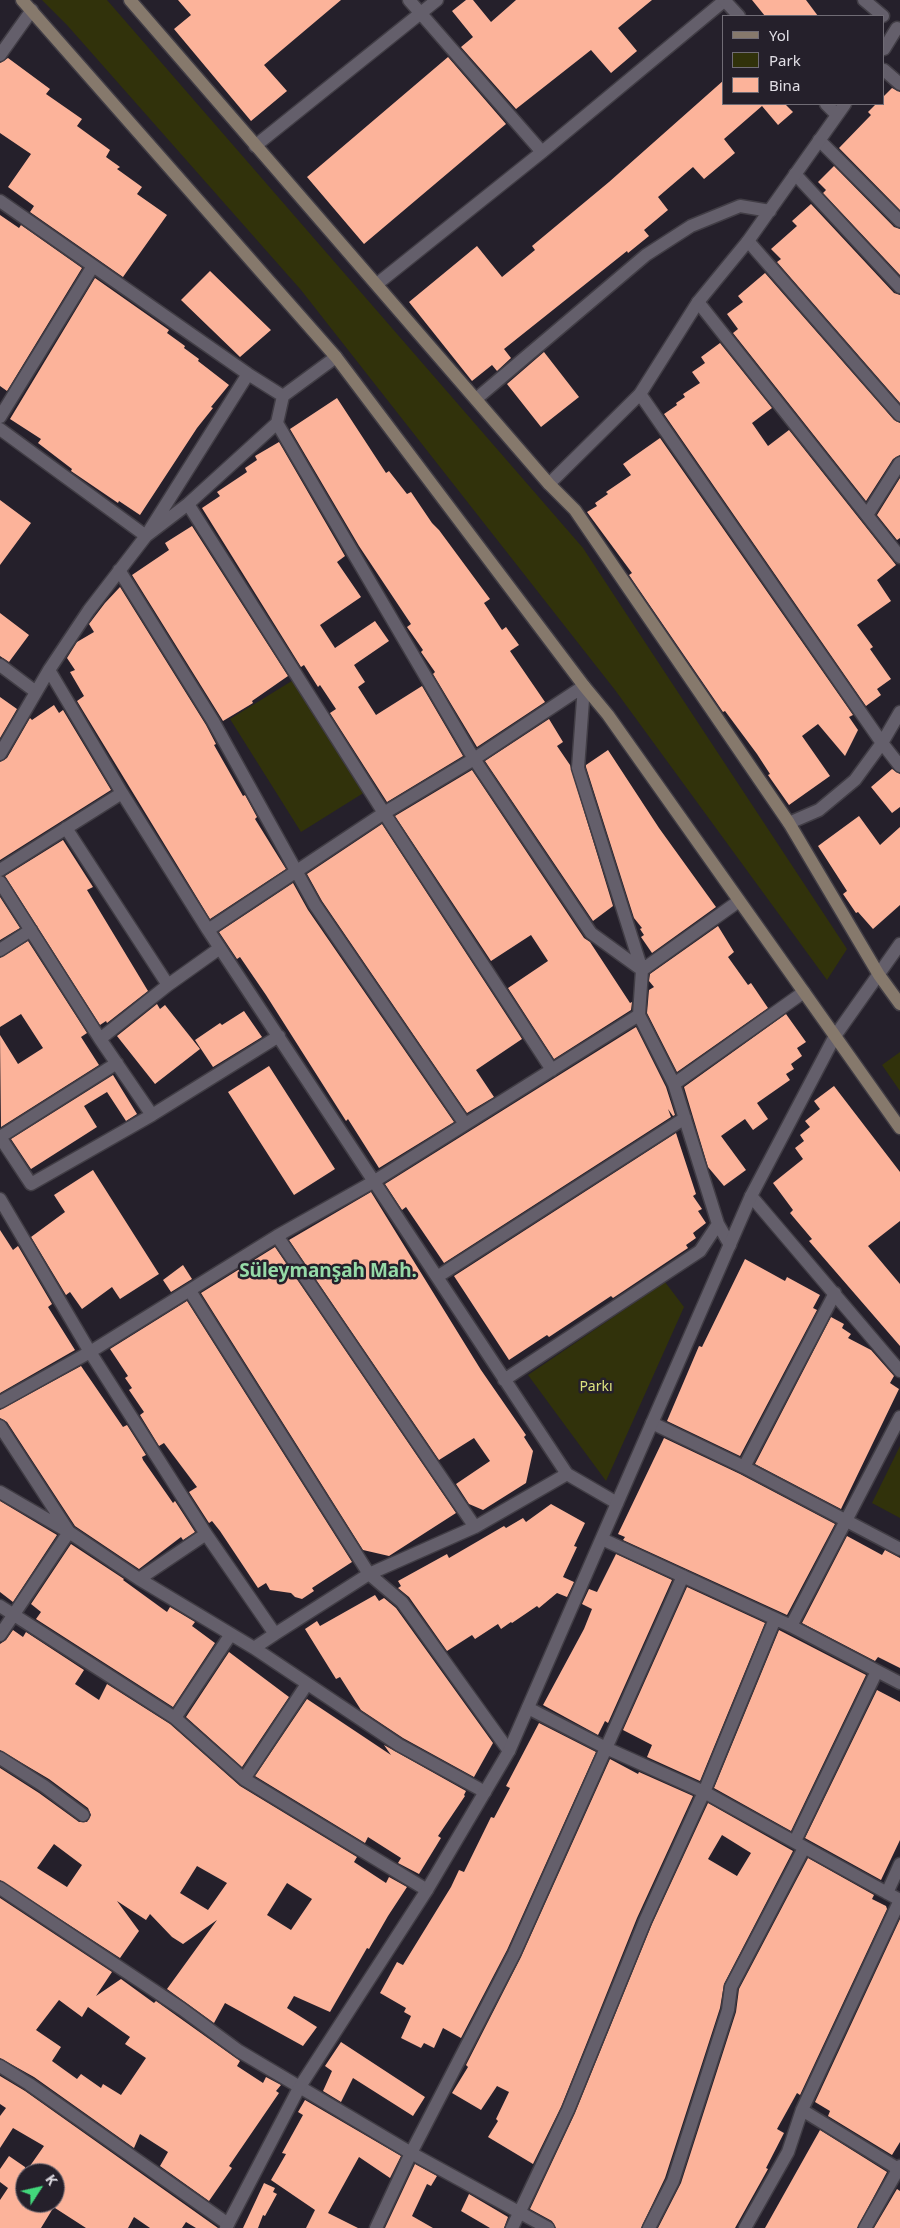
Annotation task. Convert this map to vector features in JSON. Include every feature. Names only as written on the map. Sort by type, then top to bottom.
[{"type":"main road","points":[[22,0],[336,357],[584,686],[608,715],[900,1128]]},
{"type":"main road","points":[[130,0],[549,484],[575,510],[789,823],[879,975],[900,1004]]},
{"type":"street","points":[[409,0],[542,152]]},
{"type":"street","points":[[255,146],[437,0]]},
{"type":"street","points":[[376,284],[542,152],[724,0],[739,15]]},
{"type":"street","points":[[864,0],[881,15]]},
{"type":"street","points":[[0,55],[32,10]]},
{"type":"street","points":[[885,18],[898,26],[885,47]]},
{"type":"street","points":[[885,71],[900,84]]},
{"type":"street","points":[[827,105],[837,115]]},
{"type":"street","points":[[549,484],[640,394],[698,302],[748,241],[844,105]]},
{"type":"street","points":[[819,140],[900,221]]},
{"type":"street","points":[[795,174],[900,287]]},
{"type":"street","points":[[0,201],[282,396]]},
{"type":"street","points":[[476,399],[646,255],[691,226],[740,206],[770,211]]},
{"type":"street","points":[[748,241],[900,415]]},
{"type":"street","points":[[0,416],[93,266]]},
{"type":"street","points":[[698,302],[900,557]]},
{"type":"street","points":[[146,536],[188,504],[277,423],[282,396],[336,357]]},
{"type":"street","points":[[0,754],[49,670],[89,610],[146,536],[248,374]]},
{"type":"street","points":[[640,394],[882,743],[900,766]]},
{"type":"street","points":[[277,423],[474,759],[591,933],[642,970]]},
{"type":"street","points":[[0,429],[146,536]]},
{"type":"street","points":[[867,515],[900,463]]},
{"type":"street","points":[[188,504],[384,813],[552,1070]]},
{"type":"street","points":[[119,570],[213,720],[315,905],[465,1124]]},
{"type":"street","points":[[0,665],[36,692]]},
{"type":"street","points":[[49,670],[208,930],[567,1474],[617,1503]]},
{"type":"street","points":[[208,930],[384,813],[474,759],[584,686]]},
{"type":"street","points":[[584,686],[578,768],[642,970],[639,1015],[674,1084],[718,1224],[730,1245]]},
{"type":"street","points":[[789,823],[819,810],[855,780],[882,743],[900,712]]},
{"type":"street","points":[[0,870],[122,792]]},
{"type":"street","points":[[66,828],[168,985]]},
{"type":"street","points":[[0,882],[100,1039],[152,1115]]},
{"type":"street","points":[[642,970],[739,902]]},
{"type":"street","points":[[0,950],[31,930]]},
{"type":"street","points":[[0,2066],[29,2084],[227,2226],[299,2088],[427,1890],[509,1750],[752,1196],[835,1036],[900,944]]},
{"type":"street","points":[[100,1039],[168,985],[220,948]]},
{"type":"street","points":[[674,1084],[804,992]]},
{"type":"street","points":[[0,1402],[90,1352],[277,1236],[373,1182],[639,1015]]},
{"type":"street","points":[[118,1063],[0,1137],[31,1184],[152,1115],[279,1036]]},
{"type":"street","points":[[437,1277],[684,1118]]},
{"type":"street","points":[[752,1196],[900,1371]]},
{"type":"street","points":[[0,1199],[90,1352],[206,1534],[275,1634]]},
{"type":"street","points":[[504,1380],[700,1251],[718,1224]]},
{"type":"street","points":[[277,1236],[475,1527]]},
{"type":"street","points":[[190,1291],[369,1574],[402,1602],[509,1750]]},
{"type":"street","points":[[744,1467],[835,1293]]},
{"type":"street","points":[[791,1626],[900,1417]]},
{"type":"street","points":[[652,1423],[744,1467],[900,1549]]},
{"type":"street","points":[[0,1426],[69,1532]]},
{"type":"street","points":[[254,1648],[369,1574],[475,1527],[567,1474]]},
{"type":"street","points":[[0,1492],[69,1532],[139,1579],[254,1648],[399,1745],[486,1792]]},
{"type":"street","points":[[0,1635],[69,1532]]},
{"type":"street","points":[[139,1579],[206,1534]]},
{"type":"street","points":[[602,1539],[791,1626],[900,1683]]},
{"type":"street","points":[[376,2228],[411,2153],[514,1954],[683,1576]]},
{"type":"street","points":[[0,1606],[175,1718],[244,1779],[427,1890]]},
{"type":"street","points":[[512,2228],[568,2110],[645,1921],[704,1792],[775,1619]]},
{"type":"street","points":[[175,1718],[231,1634]]},
{"type":"street","points":[[649,2228],[673,2181],[728,2010],[731,1987],[800,1844],[877,1671]]},
{"type":"street","points":[[244,1779],[307,1684]]},
{"type":"street","points":[[528,1708],[606,1748],[704,1792],[900,1900],[802,2110],[788,2152],[745,2228]]},
{"type":"street","points":[[0,1758],[83,1815]]},
{"type":"street","points":[[887,1893],[900,1864]]},
{"type":"street","points":[[1,1891],[182,2009],[239,2051],[299,2088],[411,2153],[548,2228]]},
{"type":"street","points":[[802,2110],[900,2168],[865,2228]]},
{"type":"green space","points":[[42,0],[107,0],[583,548],[847,949],[827,980],[615,690],[301,290],[67,25]]},
{"type":"green space","points":[[295,679],[365,792],[301,832],[230,719]]},
{"type":"green space","points":[[900,1052],[900,1091],[882,1065]]},
{"type":"green space","name":"Parkı","points":[[665,1282],[684,1307],[606,1481],[528,1375]]},
{"type":"green space","points":[[900,1446],[900,1518],[872,1503]]},
{"type":"building","points":[[178,0],[341,0],[264,65],[287,91],[251,121],[174,29],[191,15]]},
{"type":"building","points":[[466,0],[473,0],[491,22],[516,0],[652,0],[618,28],[637,51],[611,73],[591,50],[516,109],[461,47],[473,37],[452,11]]},
{"type":"building","points":[[752,0],[806,0],[817,15],[764,15]]},
{"type":"building","points":[[448,57],[506,124],[364,244],[307,177]]},
{"type":"building","points":[[8,58],[50,89],[46,94],[82,119],[77,126],[110,150],[106,157],[120,167],[117,169],[142,187],[137,194],[167,215],[123,277],[30,212],[34,206],[8,187],[31,154],[0,133],[0,63]]},
{"type":"building","points":[[722,82],[722,105],[786,105],[793,112],[778,125],[762,106],[724,139],[735,153],[704,179],[693,167],[658,197],[668,210],[644,230],[649,236],[628,253],[627,251],[504,349],[511,358],[497,371],[492,365],[472,381],[409,302],[477,246],[502,277],[535,250],[532,246],[609,182]]},
{"type":"building","points":[[892,88],[900,92],[900,210],[839,148],[871,115],[868,112],[875,105],[885,105],[885,95]]},
{"type":"building","points":[[834,166],[894,227],[900,229],[900,275],[823,193],[826,190],[818,182]]},
{"type":"building","points":[[811,204],[894,293],[900,295],[900,403],[777,262],[781,259],[771,249],[797,226],[792,221]]},
{"type":"building","points":[[0,215],[19,228],[21,225],[82,268],[7,391],[0,386]]},
{"type":"building","points":[[210,271],[271,330],[240,357],[181,300]]},
{"type":"building","points":[[765,273],[894,420],[900,423],[900,455],[893,459],[866,501],[733,333],[738,329],[727,314],[743,302],[738,296]]},
{"type":"building","points":[[95,278],[169,330],[167,333],[185,346],[184,348],[199,359],[198,361],[229,385],[211,407],[213,408],[197,428],[140,515],[119,501],[118,503],[71,471],[72,469],[38,443],[41,439],[10,419]]},
{"type":"building","points":[[720,343],[772,408],[752,423],[768,446],[789,430],[896,565],[877,580],[891,601],[857,625],[873,647],[870,649],[891,679],[877,689],[881,695],[866,706],[664,414],[685,397],[683,394],[700,383],[692,372],[705,363],[701,357]]},
{"type":"building","points":[[544,352],[579,397],[541,427],[507,384]]},
{"type":"building","points":[[337,398],[386,473],[389,471],[407,494],[411,492],[432,523],[490,599],[484,603],[502,630],[506,627],[519,645],[510,651],[545,702],[477,747],[433,674],[435,672],[421,652],[423,650],[407,627],[411,624],[359,546],[290,429]]},
{"type":"building","points":[[660,438],[853,715],[849,717],[858,730],[845,756],[818,724],[802,736],[830,776],[789,805],[768,775],[770,774],[757,754],[725,711],[723,712],[629,575],[632,573],[587,512],[597,506],[595,503],[608,494],[606,492],[631,475],[623,464]]},
{"type":"building","points":[[279,442],[345,556],[337,562],[361,597],[320,625],[335,648],[375,621],[389,641],[354,665],[365,682],[358,687],[376,715],[422,686],[463,756],[387,802],[330,713],[336,709],[320,685],[318,687],[304,665],[301,667],[202,508],[220,496],[217,492],[247,472],[245,468],[257,460],[255,456]]},
{"type":"building","points":[[900,478],[900,538],[897,540],[877,515]]},
{"type":"building","points":[[0,500],[31,523],[0,565]]},
{"type":"building","points":[[192,526],[288,676],[252,701],[253,703],[223,721],[132,575],[169,550],[165,543]]},
{"type":"building","points":[[120,587],[206,725],[216,744],[214,745],[257,817],[255,819],[286,869],[210,919],[77,701],[84,696],[70,672],[75,670],[67,658],[77,642],[94,632],[89,624]]},
{"type":"building","points":[[0,613],[29,635],[9,662],[0,656]]},
{"type":"building","points":[[0,697],[17,709],[0,738]]},
{"type":"building","points":[[54,705],[59,713],[63,710],[111,790],[0,860],[0,762],[7,758],[30,718],[32,720]]},
{"type":"building","points":[[549,719],[563,742],[557,746],[570,765],[613,906],[593,921],[485,761]]},
{"type":"building","points":[[608,750],[659,828],[716,907],[652,953],[641,937],[644,935],[640,929],[642,928],[634,918],[586,767],[586,765]]},
{"type":"building","points":[[892,769],[900,774],[900,807],[892,813],[871,787]]},
{"type":"building","points":[[472,770],[584,938],[590,942],[630,1003],[632,1002],[631,1010],[554,1059],[508,988],[548,961],[531,935],[491,961],[395,816]]},
{"type":"building","points":[[859,816],[880,845],[900,827],[900,905],[873,929],[858,912],[856,913],[843,894],[847,891],[818,846]]},
{"type":"building","points":[[382,824],[522,1039],[476,1070],[494,1097],[467,1113],[322,901],[307,874]]},
{"type":"building","points":[[63,840],[93,887],[87,890],[148,991],[107,1023],[106,1021],[100,1025],[5,876]]},
{"type":"building","points":[[293,883],[308,910],[454,1122],[379,1168],[348,1119],[346,1121],[266,995],[240,957],[237,959],[219,932]]},
{"type":"building","points":[[0,897],[20,928],[0,940]]},
{"type":"building","points":[[718,926],[734,952],[728,957],[748,985],[751,983],[768,1008],[677,1072],[647,1013],[649,990],[654,987],[649,981],[650,974]]},
{"type":"building","points":[[28,941],[87,1033],[81,1037],[99,1065],[1,1127],[0,1035],[18,1064],[43,1048],[21,1014],[0,1027],[0,958]]},
{"type":"building","points":[[157,1004],[160,1009],[165,1005],[200,1049],[155,1084],[117,1036]]},
{"type":"building","points":[[244,1011],[262,1037],[213,1067],[195,1040],[220,1023],[222,1025]]},
{"type":"building","points":[[786,1014],[806,1042],[797,1048],[802,1056],[791,1064],[794,1069],[786,1074],[790,1080],[757,1103],[768,1119],[753,1130],[745,1119],[721,1136],[746,1170],[724,1186],[708,1167],[684,1087]]},
{"type":"building","points":[[636,1027],[666,1087],[675,1115],[673,1116],[668,1109],[671,1117],[444,1263],[406,1207],[402,1210],[385,1184]]},
{"type":"building","points":[[269,1066],[335,1169],[294,1195],[228,1092]]},
{"type":"building","points":[[113,1075],[137,1114],[126,1121],[107,1092],[84,1106],[97,1127],[31,1169],[11,1139]]},
{"type":"building","points":[[834,1086],[900,1172],[900,1221],[868,1246],[900,1284],[900,1346],[809,1241],[812,1239],[790,1213],[793,1210],[773,1183],[803,1159],[795,1148],[804,1141],[800,1135],[810,1127],[805,1121],[820,1109],[814,1101]]},
{"type":"building","points":[[676,1133],[696,1194],[693,1196],[702,1209],[698,1211],[706,1223],[693,1233],[696,1238],[686,1245],[688,1248],[613,1298],[611,1296],[549,1337],[547,1335],[509,1360],[454,1276]]},
{"type":"building","points":[[93,1170],[159,1274],[120,1299],[112,1287],[82,1309],[70,1292],[66,1295],[31,1237],[65,1212],[54,1195]]},
{"type":"building","points":[[371,1192],[481,1370],[526,1435],[524,1437],[533,1451],[526,1483],[483,1510],[469,1504],[456,1484],[490,1461],[474,1438],[439,1460],[289,1240]]},
{"type":"building","points":[[0,1230],[13,1250],[18,1246],[52,1304],[48,1307],[75,1350],[0,1393]]},
{"type":"building","points":[[275,1247],[456,1513],[389,1556],[363,1550],[201,1293]]},
{"type":"building","points":[[745,1259],[785,1281],[787,1277],[820,1295],[813,1308],[817,1310],[740,1456],[667,1421],[699,1346],[702,1347]]},
{"type":"building","points":[[183,1265],[192,1279],[171,1292],[163,1280]]},
{"type":"building","points":[[187,1301],[352,1562],[312,1588],[314,1591],[302,1599],[295,1597],[291,1593],[270,1590],[266,1583],[258,1588],[220,1531],[212,1521],[209,1523],[189,1492],[197,1487],[164,1443],[159,1446],[140,1415],[144,1412],[129,1390],[132,1388],[125,1378],[128,1376],[110,1349]]},
{"type":"building","points":[[831,1317],[844,1324],[842,1328],[851,1334],[848,1338],[871,1350],[894,1376],[890,1383],[899,1389],[841,1509],[755,1464]]},
{"type":"building","points":[[81,1366],[123,1427],[127,1425],[146,1455],[142,1457],[143,1460],[173,1503],[175,1501],[195,1532],[183,1540],[181,1537],[139,1569],[75,1526],[7,1422],[0,1418],[0,1410]]},
{"type":"building","points":[[664,1438],[740,1474],[835,1524],[787,1615],[623,1540],[625,1537],[618,1534]]},
{"type":"building","points":[[0,1501],[57,1535],[13,1602],[0,1592]]},
{"type":"building","points":[[551,1504],[585,1523],[574,1546],[577,1547],[563,1577],[574,1582],[567,1597],[557,1593],[539,1608],[537,1606],[501,1629],[498,1624],[475,1639],[472,1635],[447,1651],[409,1597],[398,1588],[401,1586],[398,1581],[447,1554],[449,1558],[504,1526],[506,1528],[523,1518],[526,1522]]},
{"type":"building","points":[[847,1536],[882,1555],[885,1550],[900,1558],[900,1668],[878,1657],[875,1661],[802,1623]]},
{"type":"building","points":[[71,1544],[124,1579],[167,1612],[170,1607],[195,1622],[192,1626],[215,1643],[173,1707],[36,1619],[41,1612],[31,1604]]},
{"type":"building","points":[[616,1554],[672,1580],[608,1723],[605,1721],[598,1735],[543,1705],[584,1629],[592,1609],[582,1604],[589,1589],[597,1592]]},
{"type":"building","points":[[687,1587],[765,1623],[700,1781],[647,1757],[652,1745],[623,1730]]},
{"type":"building","points":[[375,1595],[379,1601],[384,1598],[396,1608],[493,1743],[474,1777],[403,1738],[361,1710],[340,1677],[336,1679],[305,1629],[317,1621],[320,1626]]},
{"type":"building","points":[[13,1630],[23,1637],[26,1632],[84,1670],[75,1684],[99,1700],[107,1684],[170,1724],[240,1786],[357,1857],[354,1862],[386,1883],[389,1877],[407,1887],[369,1949],[367,1948],[330,2012],[294,1996],[287,2008],[317,2027],[303,2046],[225,2003],[214,2023],[167,1989],[217,1920],[183,1944],[172,1937],[150,1914],[146,1920],[117,1901],[139,1931],[120,1958],[0,1880],[0,1768],[79,1822],[87,1822],[91,1815],[88,1808],[49,1779],[0,1750],[0,1644],[6,1640]],"holes":[[[54,1844],[82,1865],[67,1887],[37,1868]],[[197,1866],[227,1883],[208,1910],[180,1893]],[[287,1883],[312,1899],[291,1930],[267,1915]]]},
{"type":"building","points":[[779,1630],[866,1675],[791,1831],[714,1788]]},
{"type":"building","points":[[229,1652],[289,1697],[242,1767],[186,1717]]},
{"type":"building","points":[[877,1690],[900,1702],[900,1840],[881,1880],[805,1838]]},
{"type":"building","points":[[307,1699],[391,1755],[384,1745],[466,1791],[465,1796],[438,1836],[441,1838],[419,1874],[398,1863],[401,1858],[368,1837],[365,1843],[255,1776]]},
{"type":"building","points":[[539,1723],[596,1752],[507,1950],[461,2038],[443,2028],[434,2048],[424,2043],[421,2048],[401,2038],[411,2016],[404,2012],[406,2008],[380,1993],[397,1962],[403,1965],[451,1887],[459,1870],[464,1872],[491,1817],[494,1818],[510,1788],[506,1786]]},
{"type":"building","points":[[610,1759],[638,1774],[639,1772],[693,1796],[637,1918],[561,2107],[533,2164],[488,2137],[498,2121],[496,2119],[509,2092],[497,2086],[481,2110],[452,2093],[468,2067],[466,2065],[521,1957]]},
{"type":"building","points":[[708,1803],[793,1851],[724,1984],[720,2008],[665,2178],[641,2228],[556,2228],[552,2221],[530,2209],[575,2113],[652,1924]],"holes":[[[722,1835],[751,1853],[737,1876],[708,1859]]]},
{"type":"building","points":[[808,1858],[874,1895],[872,1899],[886,1906],[887,1909],[800,2095],[797,2093],[777,2129],[784,2133],[766,2168],[768,2169],[735,2228],[658,2228],[681,2183],[736,2012],[739,1989]]},
{"type":"building","points":[[0,1898],[112,1972],[96,1996],[121,1979],[154,2003],[156,2001],[240,2061],[237,2066],[263,2083],[266,2077],[281,2085],[276,2091],[279,2093],[229,2166],[232,2168],[209,2201],[160,2166],[168,2152],[140,2134],[134,2148],[34,2077],[0,2058]],"holes":[[[59,2000],[82,2017],[88,2007],[130,2037],[125,2044],[146,2058],[121,2095],[103,2084],[101,2088],[81,2074],[77,2079],[52,2061],[61,2047],[36,2030]]]},
{"type":"building","points":[[900,1919],[900,2142],[892,2155],[828,2116],[830,2111],[815,2102]]},
{"type":"building","points":[[341,2042],[425,2097],[413,2116],[353,2078],[341,2102],[323,2091],[332,2071],[325,2066]]},
{"type":"building","points":[[0,2076],[25,2091],[218,2228],[196,2228],[186,2222],[182,2228],[150,2228],[134,2217],[128,2228],[86,2228],[63,2213],[65,2213],[65,2163],[32,2163],[44,2146],[13,2128],[0,2148],[0,2116],[6,2108],[0,2104]]},
{"type":"building","points":[[305,2100],[401,2156],[390,2178],[359,2157],[328,2213],[358,2228],[306,2228],[315,2210],[271,2180],[286,2154],[282,2153],[303,2115],[298,2112]]},
{"type":"building","points":[[820,2130],[887,2172],[857,2228],[765,2228]]},
{"type":"building","points":[[9,2156],[19,2163],[15,2163],[15,2213],[50,2213],[41,2228],[0,2228],[0,2200],[8,2188],[0,2182],[0,2169]]},
{"type":"building","points":[[415,2164],[437,2176],[431,2186],[427,2184],[412,2216],[433,2228],[385,2228]]},
{"type":"building","points":[[264,2183],[275,2188],[273,2192],[277,2194],[265,2216],[263,2215],[258,2228],[243,2228]]},
{"type":"building","points":[[897,2189],[900,2191],[900,2228],[874,2228]]},
{"type":"building","points":[[469,2194],[508,2217],[504,2228],[490,2228],[461,2211]]},
{"type":"district","name":"Süleymanşah Mah.","points":[[328,1272]]}]
